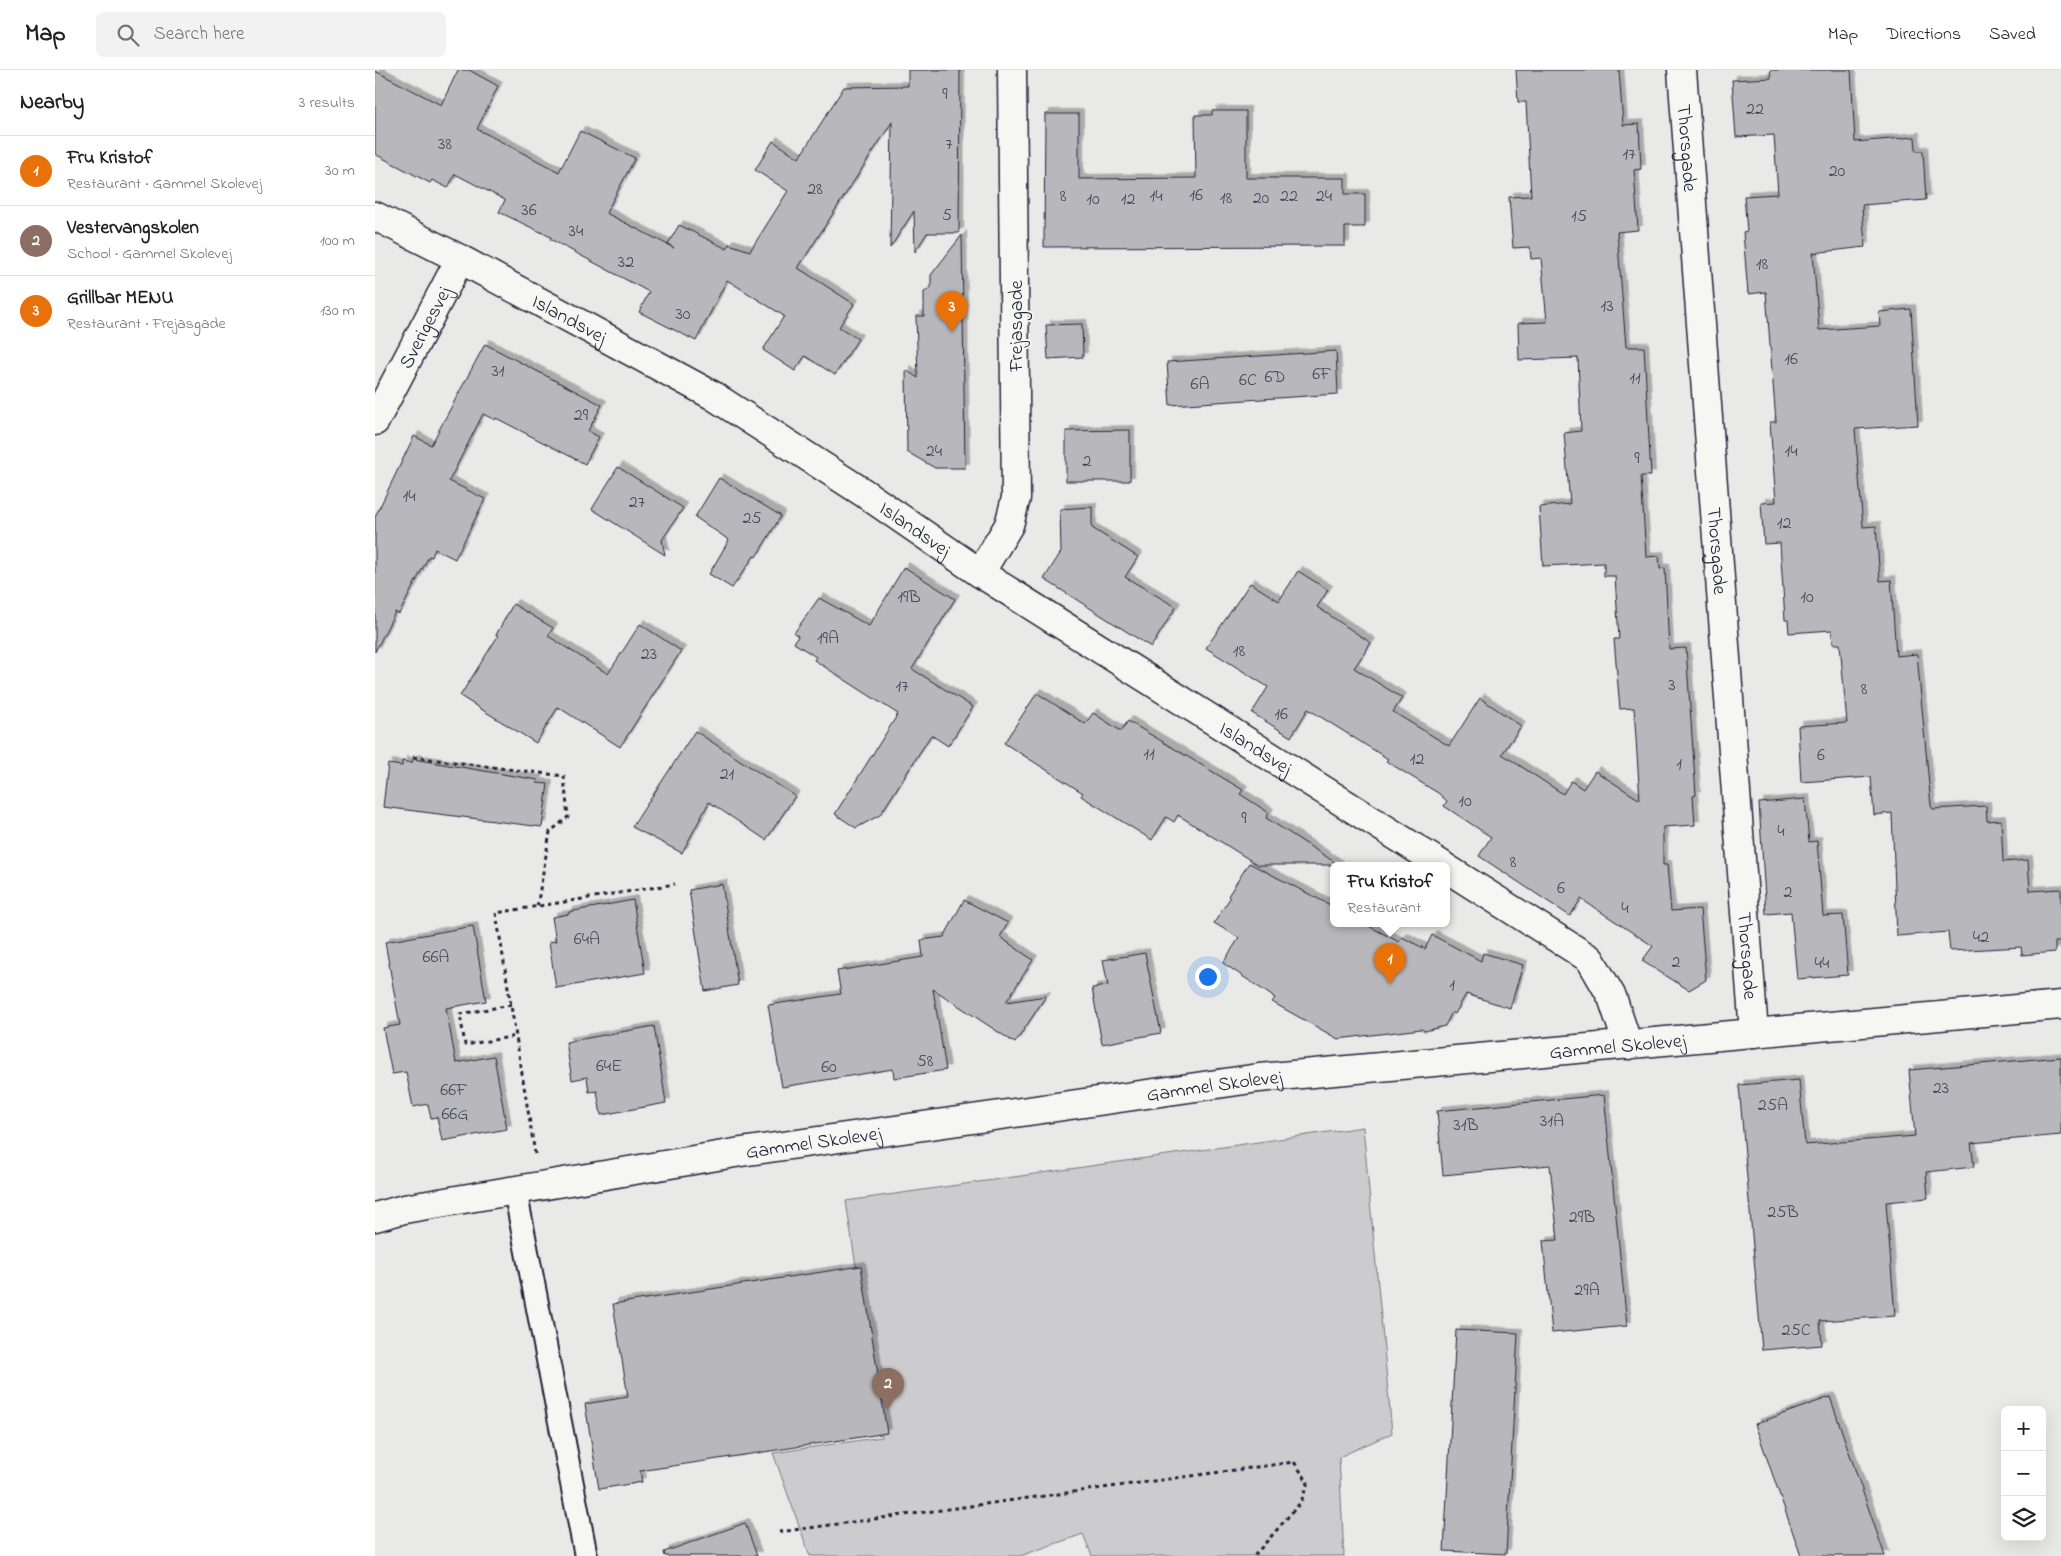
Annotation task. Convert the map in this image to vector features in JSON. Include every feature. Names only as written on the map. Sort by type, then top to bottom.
[{"type":"street","name":"Frejasgade","points":[[980,573],[1009,525],[1016,498],[1013,70]]},
{"type":"street","name":"Thorsgade","points":[[1682,70],[1754,1033]]},
{"type":"street","name":"Islandsvej","points":[[375,216],[460,258],[712,395],[864,493],[980,573],[1437,862]]},
{"type":"street","name":"Sverigesvej","points":[[375,421],[460,258]]},
{"type":"street","points":[[1450,871],[1590,959],[1612,997],[1628,1045]]},
{"type":"street","name":"Gammel Skolevej","points":[[375,1217],[404,1209],[741,1152],[1259,1078],[2061,1005]]},
{"type":"lane","points":[[528,1188],[586,1556]]},
{"type":"path","points":[[413,757],[564,776],[568,816],[550,832],[537,907]]},
{"type":"path","points":[[528,1188],[515,1036],[496,913],[675,884]]},
{"type":"path","points":[[511,1005],[460,1014],[465,1045],[515,1036]]},
{"type":"path","points":[[779,1532],[1294,1462],[1308,1482],[1301,1502],[1254,1556]]},
{"type":"shaded area","points":[[1363,1127],[1392,1433],[1339,1457],[1344,1556],[1092,1556],[1083,1534],[1020,1556],[810,1556],[773,1453],[882,1437],[846,1201]]},
{"type":"building","points":[[458,70],[469,70],[498,86],[477,129],[559,172],[580,131],[635,158],[606,213],[674,248],[668,244],[679,225],[727,249],[729,244],[750,251],[788,191],[755,170],[773,141],[799,158],[844,87],[908,86],[908,70],[960,70],[959,233],[927,233],[915,252],[914,211],[890,248],[892,122],[798,268],[854,304],[839,327],[858,339],[835,375],[805,356],[795,371],[763,350],[784,316],[727,280],[696,341],[639,312],[649,292],[550,239],[551,237],[499,212],[505,200],[455,174],[448,188],[432,180],[430,183],[375,154],[375,71],[441,105]]},
{"type":"building","points":[[1516,70],[1619,70],[1623,125],[1639,124],[1641,169],[1634,170],[1638,230],[1617,232],[1626,347],[1644,347],[1651,476],[1641,476],[1646,557],[1659,556],[1660,569],[1665,568],[1669,649],[1686,648],[1696,795],[1693,796],[1695,825],[1663,827],[1663,865],[1667,865],[1671,911],[1700,909],[1706,980],[1689,990],[1642,961],[1653,946],[1581,899],[1570,916],[1479,856],[1491,837],[1444,806],[1447,801],[1438,793],[1386,761],[1388,759],[1308,709],[1291,737],[1252,713],[1268,687],[1206,648],[1250,583],[1279,601],[1298,571],[1328,590],[1317,607],[1371,643],[1354,668],[1402,698],[1393,712],[1449,746],[1480,698],[1521,726],[1502,754],[1563,794],[1571,781],[1583,789],[1595,771],[1640,800],[1634,708],[1620,709],[1614,639],[1619,639],[1615,576],[1604,576],[1604,563],[1543,566],[1539,507],[1570,504],[1564,433],[1581,431],[1578,358],[1519,360],[1518,323],[1547,322],[1541,258],[1531,259],[1530,247],[1513,248],[1509,197],[1531,196],[1526,102],[1518,102]]},
{"type":"building","points":[[1770,70],[1851,70],[1855,142],[1915,137],[1916,151],[1923,151],[1926,200],[1862,205],[1865,247],[1813,253],[1819,330],[1880,326],[1879,312],[1911,309],[1918,425],[1855,429],[1863,527],[1876,526],[1880,581],[1891,580],[1896,656],[1917,654],[1931,806],[1933,809],[1986,806],[1987,821],[2001,820],[2003,862],[2028,860],[2030,891],[2061,889],[2061,942],[2055,942],[2055,952],[2022,955],[2021,947],[1950,951],[1948,932],[1897,936],[1892,813],[1874,815],[1871,777],[1801,782],[1798,726],[1847,723],[1840,644],[1833,644],[1832,630],[1789,633],[1788,620],[1785,620],[1780,543],[1764,544],[1761,503],[1776,502],[1770,422],[1776,422],[1766,292],[1748,294],[1743,232],[1747,231],[1744,196],[1778,194],[1774,135],[1736,137],[1732,80],[1771,78]]},
{"type":"building","points":[[1212,111],[1246,111],[1246,178],[1345,178],[1345,194],[1365,194],[1365,227],[1345,227],[1345,246],[1044,247],[1045,114],[1079,114],[1079,179],[1196,178],[1195,115],[1212,115]]},
{"type":"building","points":[[962,235],[965,468],[935,468],[907,452],[906,370],[918,378],[916,316],[924,316],[924,292],[931,288],[931,275]]},
{"type":"building","points":[[1082,324],[1083,357],[1048,359],[1046,325]]},
{"type":"building","points":[[485,344],[602,405],[588,431],[599,437],[585,464],[496,418],[495,420],[483,414],[449,481],[485,499],[455,559],[435,549],[432,557],[429,556],[399,614],[395,612],[375,652],[375,517],[414,436],[431,445]]},
{"type":"building","points":[[1336,351],[1338,394],[1170,405],[1167,362]]},
{"type":"building","points":[[1130,430],[1130,481],[1066,481],[1066,431]]},
{"type":"building","points":[[618,467],[683,508],[662,540],[665,555],[592,509]]},
{"type":"building","points":[[719,478],[781,516],[756,557],[754,556],[732,588],[709,574],[729,540],[695,517]]},
{"type":"building","points":[[1092,507],[1092,528],[1138,557],[1125,577],[1176,607],[1151,647],[1044,579],[1061,552],[1060,509]]},
{"type":"building","points":[[904,567],[955,599],[912,669],[973,707],[948,746],[931,735],[880,815],[856,828],[835,814],[898,714],[814,660],[816,657],[794,643],[798,636],[794,633],[819,598],[869,626]]},
{"type":"building","points":[[513,604],[553,628],[548,636],[608,674],[640,624],[681,651],[620,747],[558,707],[536,743],[460,696],[498,636],[496,635]]},
{"type":"building","points":[[1037,693],[1085,724],[1093,713],[1121,731],[1128,721],[1243,790],[1240,794],[1269,813],[1266,818],[1334,862],[1330,862],[1330,865],[1258,865],[1178,815],[1174,822],[1166,817],[1152,840],[1081,796],[1083,793],[1004,743]]},
{"type":"building","points":[[695,731],[795,796],[766,840],[709,802],[682,853],[632,827]]},
{"type":"building","points":[[413,759],[538,780],[537,783],[548,784],[542,827],[383,807],[388,764],[402,766],[402,761],[412,763]]},
{"type":"building","points":[[1805,799],[1809,842],[1817,841],[1823,916],[1843,915],[1848,975],[1797,979],[1791,912],[1766,914],[1759,803]]},
{"type":"building","points":[[1249,863],[1330,905],[1330,927],[1371,927],[1399,942],[1402,937],[1425,949],[1432,935],[1481,961],[1483,953],[1523,965],[1510,1008],[1466,994],[1455,1014],[1452,1012],[1445,1026],[1425,1031],[1421,1029],[1338,1039],[1272,1002],[1275,998],[1223,963],[1239,938],[1214,923],[1230,898],[1228,896]]},
{"type":"building","points":[[722,884],[738,985],[705,991],[689,890]]},
{"type":"building","points":[[633,900],[645,973],[556,988],[549,942],[556,941],[552,917]]},
{"type":"building","points":[[964,900],[1008,923],[1000,937],[1033,960],[1006,1002],[1046,996],[1015,1043],[933,989],[946,1070],[894,1078],[893,1069],[782,1087],[768,1005],[841,994],[837,971],[923,957],[921,940],[944,937]]},
{"type":"building","points":[[473,926],[486,1001],[446,1008],[456,1063],[494,1056],[507,1129],[442,1141],[437,1117],[431,1118],[428,1104],[413,1107],[406,1072],[392,1074],[383,1028],[400,1025],[385,942]]},
{"type":"building","points":[[1145,953],[1161,1033],[1102,1044],[1092,988],[1108,986],[1103,960]]},
{"type":"building","points":[[654,1026],[666,1103],[601,1115],[597,1091],[589,1092],[587,1077],[572,1080],[566,1042]]},
{"type":"building","points":[[2061,1057],[2061,1135],[1971,1143],[1974,1167],[1926,1172],[1928,1198],[1886,1202],[1895,1316],[1820,1321],[1822,1345],[1762,1350],[1739,1085],[1799,1080],[1805,1145],[1915,1136],[1909,1070]]},
{"type":"building","points":[[1604,1095],[1627,1326],[1552,1333],[1543,1241],[1558,1240],[1550,1165],[1443,1175],[1437,1111]]},
{"type":"building","points":[[861,1266],[887,1433],[640,1471],[642,1482],[599,1489],[585,1404],[628,1397],[613,1304]]},
{"type":"building","points":[[1456,1330],[1518,1333],[1506,1554],[1444,1551]]},
{"type":"building","points":[[1830,1397],[1885,1556],[1801,1556],[1755,1424]]},
{"type":"building","points":[[745,1523],[757,1556],[665,1556],[664,1552]]},
{"type":"place","name":"Grillbar MENU","points":[[952,332]]},
{"type":"place","name":"Fru Kristof","points":[[1390,984]]},
{"type":"place","name":"Vestervangskolen","points":[[888,1409]]}]
